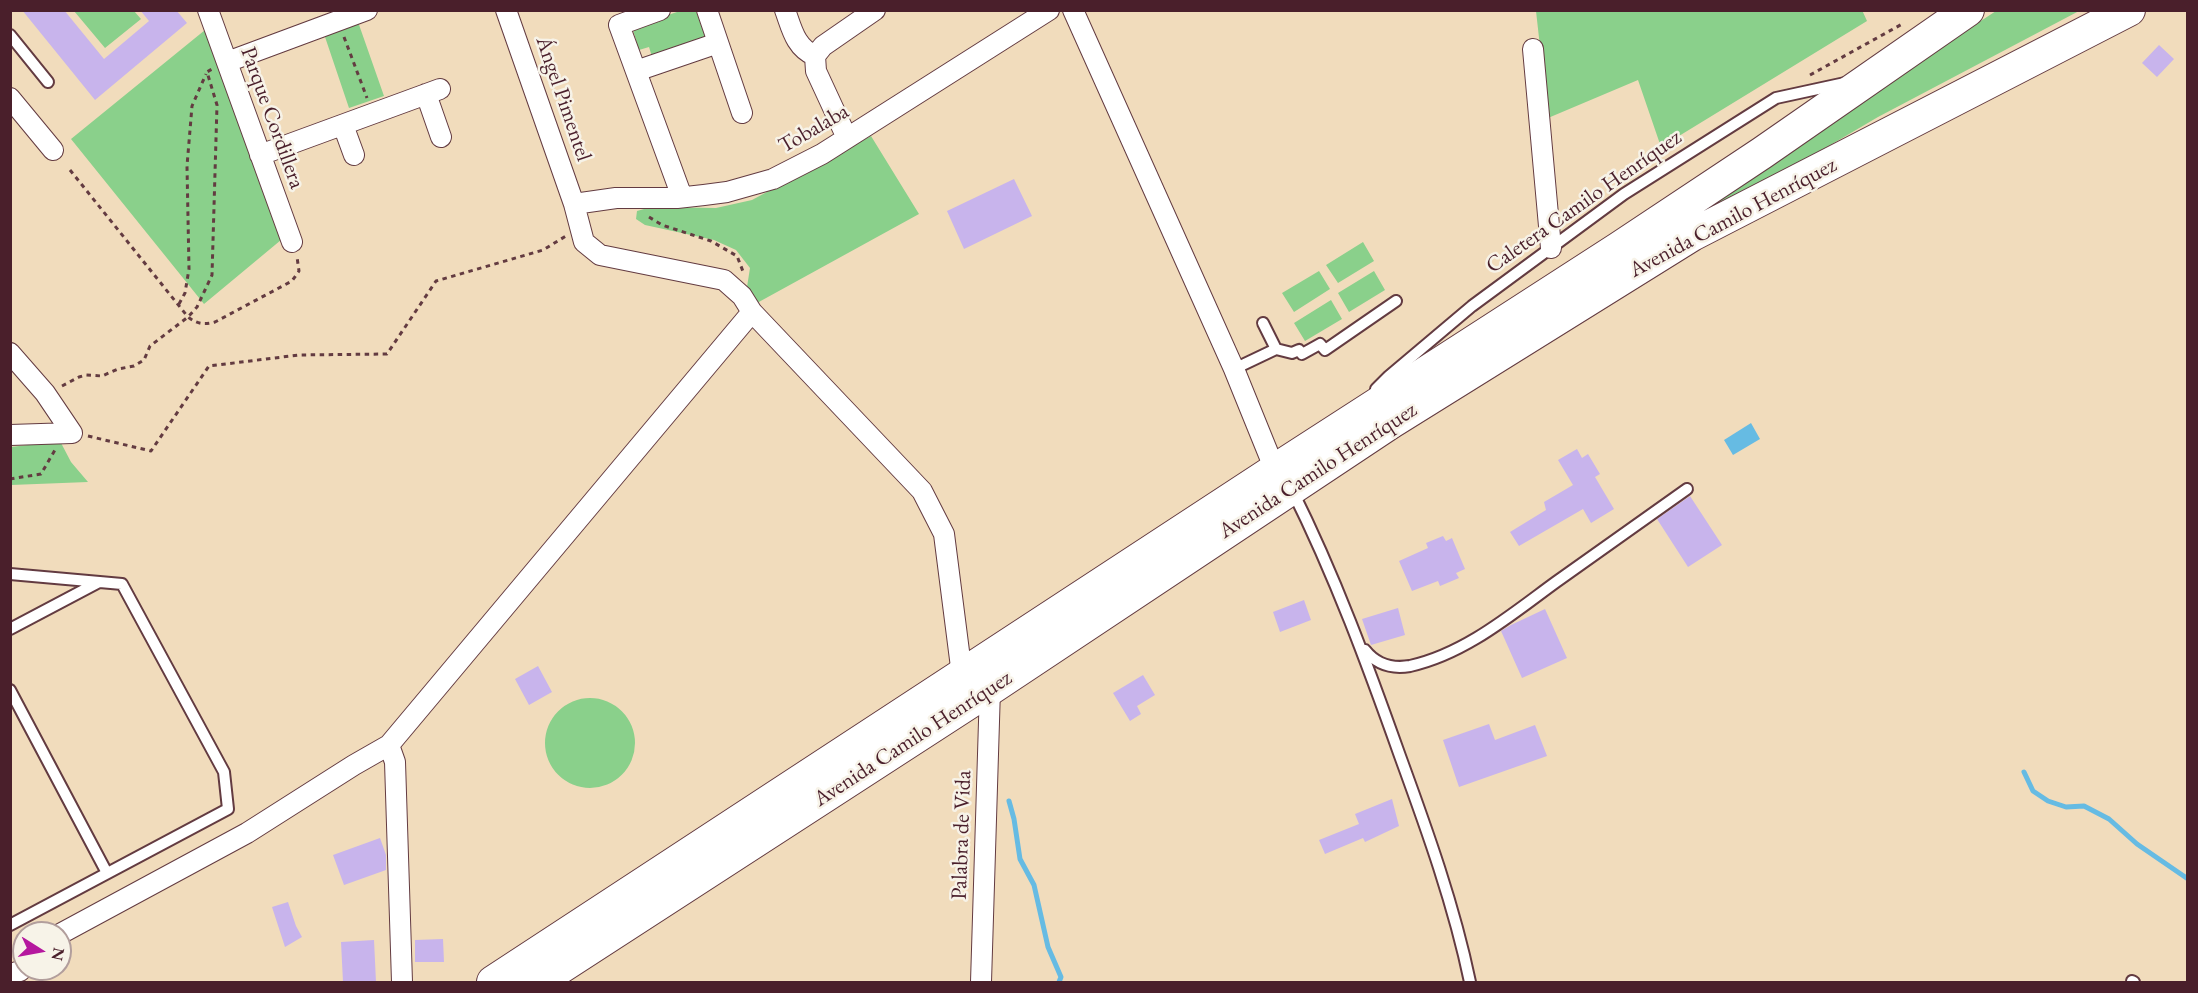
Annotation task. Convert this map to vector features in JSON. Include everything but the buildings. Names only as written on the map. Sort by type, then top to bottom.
[{"type":"main road","name":"Avenida Camilo Henríquez","points":[[538,982],[990,689],[1283,479],[1355,418],[1619,248],[1968,10]]},
{"type":"main road","name":"Avenida Camilo Henríquez","points":[[494,982],[962,675],[1283,479],[1533,332],[1692,235],[2128,10]]},
{"type":"street","name":"Parque Cordillera","points":[[208,10],[292,242]]},
{"type":"street","points":[[227,62],[367,10]]},
{"type":"street","name":"Ángel Pimentel","points":[[506,10],[574,204],[584,242],[600,255],[724,280],[922,491],[944,534],[962,675]]},
{"type":"street","points":[[660,10],[619,25],[682,197]]},
{"type":"street","points":[[707,10],[742,113]]},
{"type":"street","points":[[785,10],[797,43],[807,53],[815,56]]},
{"type":"street","points":[[847,138],[814,66],[815,56],[823,46],[874,10]]},
{"type":"street","name":"Tobalaba","points":[[574,204],[727,192],[773,179],[822,154],[1049,10]]},
{"type":"street","points":[[1075,18],[1283,479]]},
{"type":"street","points":[[636,71],[718,43]]},
{"type":"street","points":[[1533,49],[1551,248]]},
{"type":"street","points":[[260,155],[433,92],[441,137]]},
{"type":"street","points":[[10,98],[53,150]]},
{"type":"street","points":[[342,125],[354,155]]},
{"type":"street","points":[[72,926],[247,833],[354,765],[389,746],[747,304]]},
{"type":"street","points":[[10,353],[45,393],[66,437],[10,435]]},
{"type":"street","name":"Palabra de Vida","points":[[981,982],[990,689]]},
{"type":"street","points":[[389,746],[395,762],[402,982]]},
{"type":"lane","points":[[10,35],[48,82]]},
{"type":"lane","name":"Caletera Camilo Henríquez","points":[[1355,418],[1369,397],[1389,376],[1472,306],[1624,194],[1776,98],[1871,77]]},
{"type":"lane","points":[[1234,369],[1276,349],[1292,353],[1299,350],[1302,354],[1320,344],[1325,350],[1396,301]]},
{"type":"lane","points":[[1263,323],[1276,349]]},
{"type":"lane","points":[[1283,479],[1314,536],[1360,645],[1432,846],[1470,982]]},
{"type":"lane","points":[[1360,645],[1371,658],[1384,665],[1408,666],[1447,653],[1495,626],[1687,489]]},
{"type":"lane","points":[[10,574],[122,584],[224,772],[228,809],[10,925]]},
{"type":"lane","points":[[10,629],[99,582]]},
{"type":"lane","points":[[10,690],[107,873]]},
{"type":"path","points":[[338,21],[373,114]]},
{"type":"path","points":[[1808,77],[1907,21]]},
{"type":"path","points":[[179,304],[185,293],[189,269],[187,166],[192,106],[207,72],[227,62]]},
{"type":"path","points":[[45,393],[53,386],[62,386],[79,377],[102,376],[118,369],[134,366],[144,360],[150,346],[188,317],[197,307],[212,274],[217,105],[207,72]]},
{"type":"path","points":[[69,170],[188,317],[197,323],[209,324],[292,281],[300,265],[292,242]]},
{"type":"path","points":[[640,198],[643,214],[662,225],[711,241],[737,256],[745,275],[747,304]]},
{"type":"path","points":[[10,478],[41,474],[66,437],[151,451],[209,366],[299,355],[387,354],[436,280],[543,250],[580,227]]},
{"type":"green space","points":[[1862,10],[1867,21],[1661,147],[1638,80],[1548,118],[1536,11]]},
{"type":"green space","points":[[74,11],[134,11],[141,19],[105,48]]},
{"type":"green space","points":[[680,11],[696,11],[707,42],[653,60],[649,47],[639,50],[632,27]]},
{"type":"green space","points":[[1996,11],[2079,11],[1878,117],[1453,367]]},
{"type":"green space","points":[[357,19],[384,96],[349,108],[323,31]]},
{"type":"green space","points":[[205,30],[281,240],[204,304],[71,139]]},
{"type":"green space","points":[[871,136],[919,214],[757,303],[747,287],[750,268],[736,250],[714,240],[645,225],[636,219],[637,211],[651,207],[716,208],[752,200]]},
{"type":"green space","points":[[1363,242],[1374,261],[1338,283],[1326,265]]},
{"type":"green space","points":[[1319,271],[1330,289],[1294,312],[1282,293]]},
{"type":"green space","points":[[1374,271],[1385,290],[1349,312],[1338,293]]},
{"type":"green space","points":[[1331,300],[1342,319],[1305,341],[1294,323]]},
{"type":"green space","points":[[60,441],[71,462],[88,482],[11,485],[11,447]]},
{"type":"green space","points":[[590,698],[607,702],[622,711],[631,726],[635,743],[631,760],[622,775],[607,784],[590,788],[573,784],[558,775],[549,760],[545,743],[549,726],[558,711],[573,702]]},
{"type":"water","points":[[1751,423],[1760,439],[1733,455],[1724,440]]},
{"type":"waterway","points":[[2024,772],[2033,791],[2048,801],[2066,807],[2084,806],[2109,819],[2137,844],[2188,879]]},
{"type":"waterway","points":[[1009,801],[1020,859],[1034,885],[1048,947],[1061,977],[1059,982]]}]
